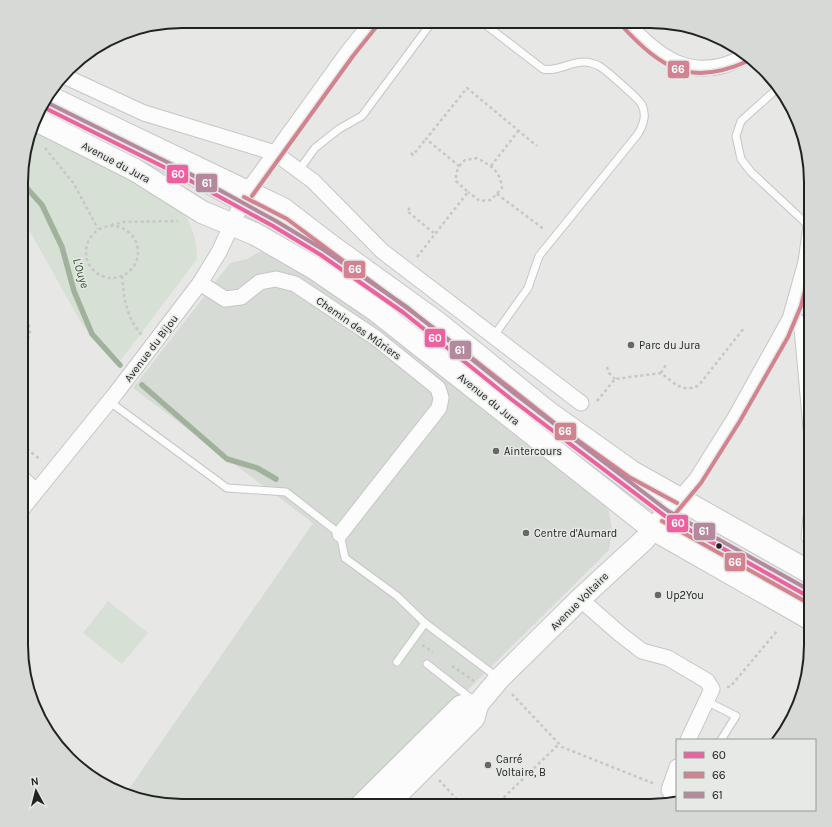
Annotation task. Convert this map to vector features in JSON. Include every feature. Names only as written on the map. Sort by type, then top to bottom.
[{"type":"main road","name":"Avenue du Jura","points":[[53,99],[240,208],[255,234],[285,250],[377,311],[659,522],[804,615]]},
{"type":"main road","name":"Avenue du Jura","points":[[40,122],[135,170],[202,212],[240,208],[290,214],[327,243],[439,324],[569,427],[632,472],[804,569]]},
{"type":"main road","name":"Avenue Voltaire","points":[[393,799],[474,718],[494,692],[580,599],[659,522],[680,498]]},
{"type":"main road","points":[[367,799],[461,706],[494,692]]},
{"type":"street","name":"Avenue du Bijou","points":[[28,501],[52,470],[110,402],[200,284],[219,252],[240,208],[275,153],[368,28]]},
{"type":"street","points":[[631,28],[641,39],[658,52],[677,63],[697,70],[718,67],[741,58]]},
{"type":"street","points":[[69,78],[144,113],[275,153],[313,181],[339,210],[382,251],[493,338],[581,404]]},
{"type":"street","points":[[680,498],[696,480],[773,354],[792,315],[804,270]]},
{"type":"street","name":"Chemin des Mûriers","points":[[200,284],[225,299],[241,297],[260,282],[276,280],[295,284],[376,338],[438,388],[441,398],[439,408],[340,534]]},
{"type":"street","points":[[792,315],[802,328],[804,350]]},
{"type":"street","points":[[28,484],[36,491]]},
{"type":"street","points":[[580,599],[642,651],[668,658],[707,681],[709,695],[688,739]]},
{"type":"street","points":[[672,796],[676,773]]},
{"type":"lane","points":[[299,170],[315,148],[339,129],[362,116],[428,28]]},
{"type":"lane","points":[[490,28],[543,69],[553,71],[572,64],[585,62],[598,65],[642,104],[644,114],[643,125],[638,134],[539,256],[528,288],[493,338]]},
{"type":"lane","points":[[774,91],[740,121],[736,136],[741,158],[751,172],[804,220]]},
{"type":"lane","points":[[47,109],[140,155],[240,208]]},
{"type":"lane","points":[[110,402],[227,488],[286,492],[340,534],[345,558],[397,596],[494,692]]},
{"type":"lane","points":[[659,522],[804,594]]},
{"type":"lane","points":[[397,662],[425,623]]},
{"type":"lane","points":[[427,664],[460,691],[494,692]]},
{"type":"lane","points":[[709,695],[736,716],[722,739]]},
{"type":"path","points":[[411,153],[413,155],[467,88],[537,146]]},
{"type":"path","points":[[490,166],[519,130]]},
{"type":"path","points":[[426,139],[459,166]]},
{"type":"path","points":[[41,144],[74,184],[98,229]]},
{"type":"path","points":[[477,158],[490,166],[500,176],[502,188],[492,200],[480,201],[456,181],[456,174],[459,166],[465,160],[477,158]]},
{"type":"path","points":[[407,270],[468,192]]},
{"type":"path","points":[[497,194],[554,237]]},
{"type":"path","points":[[410,208],[407,211],[436,234]]},
{"type":"path","points":[[110,225],[121,227],[130,232],[136,240],[138,252],[136,262],[129,272],[122,276],[107,277],[93,270],[87,260],[86,248],[88,240],[98,229],[110,225],[124,222],[180,221]]},
{"type":"path","points":[[122,276],[124,302],[134,326],[152,347]]},
{"type":"path","points":[[28,326],[31,334],[28,340]]},
{"type":"path","points":[[581,404],[591,408],[615,379],[661,373],[679,387],[693,388],[699,385],[744,328]]},
{"type":"path","points":[[661,373],[667,363]]},
{"type":"path","points":[[608,367],[609,373],[615,379]]},
{"type":"path","points":[[28,450],[52,470]]},
{"type":"path","points":[[709,695],[730,687],[777,631]]},
{"type":"path","points":[[414,638],[438,656]]},
{"type":"path","points":[[451,665],[494,692],[562,747],[672,796]]},
{"type":"path","points":[[502,799],[559,744]]},
{"type":"shaded area","points":[[38,129],[181,207],[188,219],[195,238],[197,259],[121,360],[83,326],[28,228],[28,172],[33,142]]},
{"type":"shaded area","points":[[259,252],[278,253],[349,297],[598,494],[609,511],[612,531],[609,550],[358,799],[172,799],[142,794],[129,789],[313,523],[133,388],[230,263],[247,259]]},
{"type":"shaded area","points":[[108,601],[148,633],[122,664],[83,633]]},
{"type":"waterway","name":"L'Ouye","points":[[28,189],[42,205],[62,247],[74,291],[92,334],[120,365]]},
{"type":"waterway","name":"L'Ouye","points":[[142,385],[227,459],[257,468],[276,479]]},
{"type":"transit line","name":"66","points":[[252,196],[353,56],[375,28]]},
{"type":"transit line","name":"66","points":[[624,28],[637,41],[664,63],[679,69],[694,73],[710,73],[728,69],[746,62]]},
{"type":"transit line","name":"61","points":[[50,104],[181,169],[276,221],[324,250],[408,308],[515,394],[668,511],[804,587]]},
{"type":"transit line","name":"60","points":[[47,109],[178,174],[273,226],[321,255],[404,313],[511,399],[665,516],[804,594]]},
{"type":"transit line","name":"66","points":[[244,197],[287,219],[435,329],[566,432],[629,477],[677,503]]},
{"type":"transit line","name":"66","points":[[670,520],[701,483],[740,421],[788,337],[801,306],[804,295]]},
{"type":"transit line","name":"66","points":[[662,521],[804,601]]},
{"type":"place","name":"Parc du Jura","points":[[631,345]]},
{"type":"place","name":"Aintercours","points":[[496,451]]},
{"type":"place","name":"Centre d'Aumard","points":[[526,533]]},
{"type":"place","name":"Up2You","points":[[658,595]]},
{"type":"place","name":"Carré Voltaire, B","points":[[488,765]]}]
